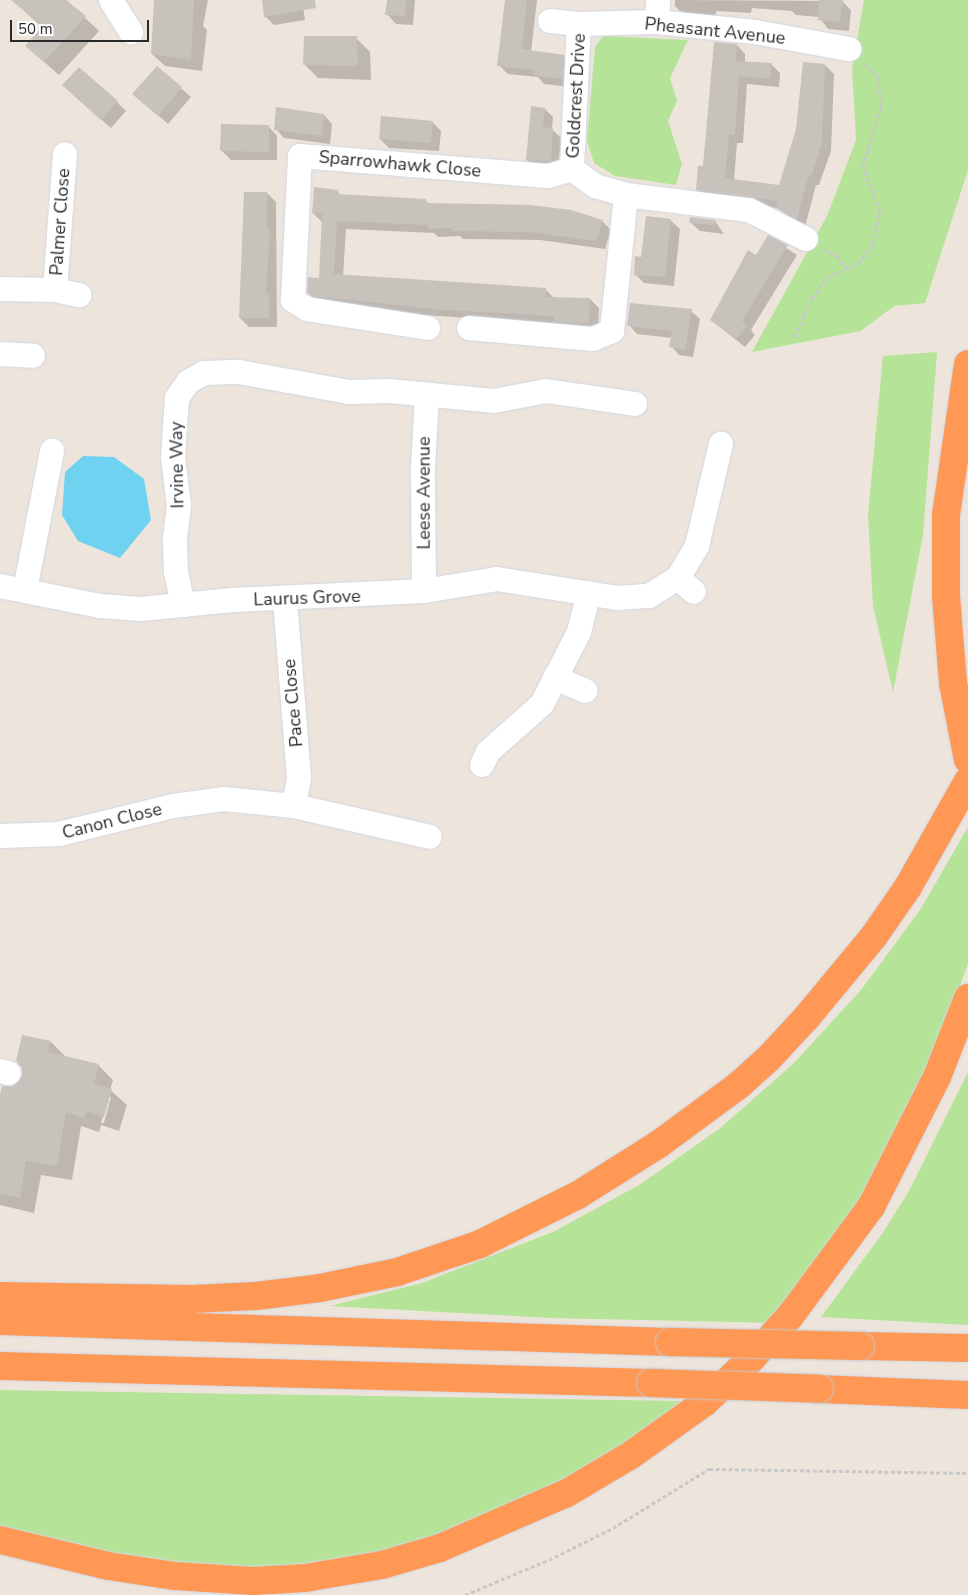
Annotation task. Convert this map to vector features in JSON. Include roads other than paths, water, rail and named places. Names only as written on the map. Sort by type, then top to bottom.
[{"type":"highway","points":[[968,364],[946,515],[946,596],[953,683],[968,760]]},
{"type":"highway","points":[[0,1296],[191,1299],[320,1288],[397,1272],[480,1244],[569,1199],[659,1144],[739,1085],[768,1059],[813,1011],[874,936],[908,887],[968,781]]},
{"type":"highway","points":[[0,1540],[108,1566],[192,1579],[254,1581],[305,1578],[382,1565],[440,1548],[567,1494],[631,1454],[705,1402],[752,1358],[791,1315],[871,1208],[934,1085],[968,998]]},
{"type":"highway","points":[[0,1321],[670,1342],[968,1348]]},
{"type":"highway","points":[[0,1366],[651,1383],[968,1395]]},
{"type":"street","points":[[111,0],[131,32]]},
{"type":"street","name":"Pheasant Avenue","points":[[550,21],[579,24],[658,11],[755,32],[849,49]]},
{"type":"street","name":"Goldcrest Drive","points":[[579,24],[572,168],[595,186],[626,194],[749,210],[806,239]]},
{"type":"street","name":"Palmer Close","points":[[55,290],[65,154]]},
{"type":"street","name":"Sparrowhawk Close","points":[[428,328],[308,309],[293,300],[300,156],[548,176],[572,168]]},
{"type":"street","points":[[469,328],[593,339],[612,331],[626,194]]},
{"type":"street","points":[[0,289],[55,290],[79,295]]},
{"type":"street","points":[[0,354],[33,356]]},
{"type":"street","name":"Irvine Way","points":[[183,605],[176,572],[179,506],[173,457],[177,398],[188,382],[204,373],[239,372],[349,392],[390,391],[427,395]]},
{"type":"street","points":[[427,395],[494,401],[546,391],[634,404]]},
{"type":"street","name":"Leese Avenue","points":[[424,591],[423,466],[427,395]]},
{"type":"street","name":"Laurus Grove","points":[[0,586],[100,606],[141,609],[424,591],[497,579],[617,598],[649,596],[686,585],[721,444]]},
{"type":"street","points":[[25,590],[52,451]]},
{"type":"street","points":[[482,765],[488,752],[542,704],[579,632],[589,593]]},
{"type":"street","name":"Pace Close","points":[[285,600],[299,778],[294,806]]},
{"type":"street","points":[[555,678],[585,691]]},
{"type":"street","name":"Canon Close","points":[[0,836],[59,834],[173,806],[224,799],[294,806]]},
{"type":"street","points":[[294,806],[430,837]]},
{"type":"water","points":[[83,456],[114,457],[144,479],[151,520],[120,558],[78,541],[62,515],[65,472]]}]
